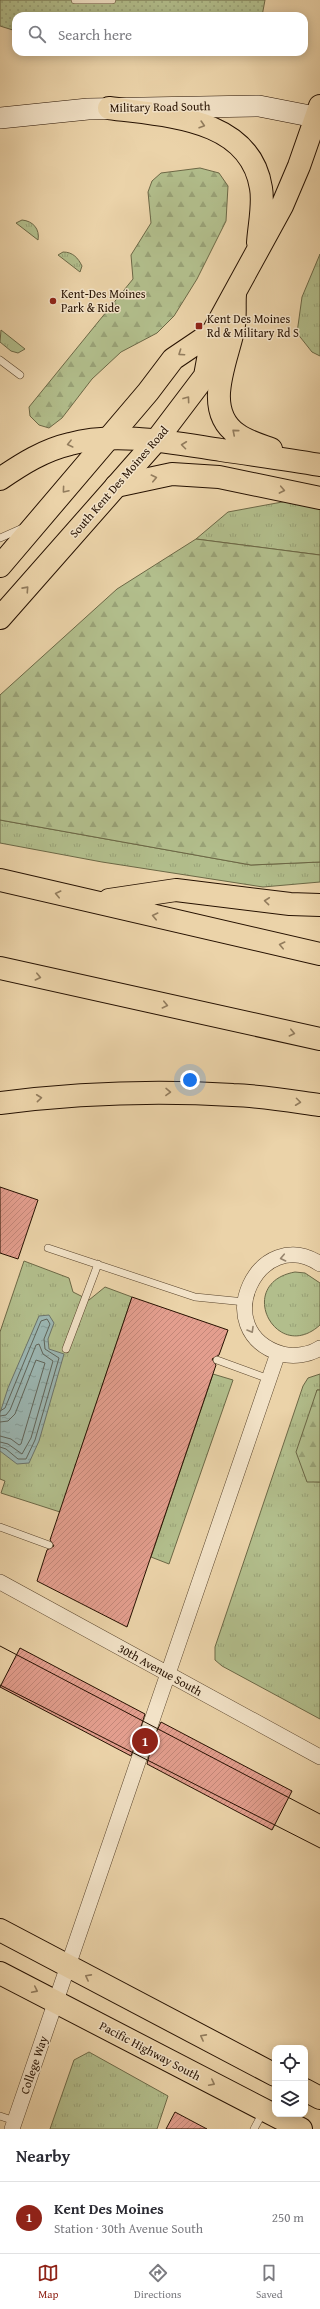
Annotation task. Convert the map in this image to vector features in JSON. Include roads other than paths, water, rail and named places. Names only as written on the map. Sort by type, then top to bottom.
[{"type":"main road","name":"Military Road South","points":[[0,118],[109,108],[259,106],[319,114]]},
{"type":"main road","points":[[109,108],[171,117],[204,124],[229,136],[240,144],[252,159],[259,175],[262,190],[257,252]]},
{"type":"main road","name":"South Kent Des Moines Road","points":[[0,618],[155,442],[204,376],[213,332],[282,206],[319,114]]},
{"type":"main road","points":[[235,294],[234,329],[218,395],[223,416],[228,425],[237,435],[315,464]]},
{"type":"main road","name":"South Kent Des Moines Road","points":[[0,566],[108,439],[173,359],[213,332]]},
{"type":"main road","points":[[0,480],[23,463],[41,454],[70,443],[108,439],[155,442],[315,464]]},
{"type":"main road","points":[[116,486],[172,474],[219,477],[320,498]]},
{"type":"main road","points":[[0,880],[320,954]]},
{"type":"main road","points":[[96,902],[176,890],[290,904],[320,904]]},
{"type":"main road","points":[[0,968],[320,1040]]},
{"type":"main road","points":[[0,1103],[83,1094],[139,1092],[234,1095],[320,1104]]},
{"type":"main road","points":[[0,1930],[272,2073]]},
{"type":"main road","name":"Pacific Highway South","points":[[0,1973],[301,2129]]},
{"type":"main road","points":[[308,2092],[320,2098]]},
{"type":"street","points":[[320,1264],[314,1260],[297,1256],[280,1257],[265,1265],[253,1277],[246,1293],[244,1310],[248,1326],[258,1341],[278,1352],[287,1355],[302,1355],[320,1348]]},
{"type":"street","points":[[149,1729],[278,1352]]},
{"type":"street","name":"30th Avenue South","points":[[0,1582],[320,1757]]},
{"type":"street","name":"College Way","points":[[14,2125],[141,1753]]},
{"type":"lane","points":[[75,0],[112,0]]},
{"type":"lane","points":[[0,360],[20,375]]},
{"type":"lane","points":[[0,538],[9,532],[38,522]]},
{"type":"lane","points":[[48,1248],[195,1297],[245,1302]]},
{"type":"lane","points":[[66,1349],[98,1264]]},
{"type":"lane","points":[[217,1360],[269,1379]]},
{"type":"lane","points":[[0,1526],[49,1545]]},
{"type":"lane","points":[[254,2129],[264,2110]]},
{"type":"lane","points":[[0,2116],[14,2125]]},
{"type":"water","points":[[49,1315],[54,1323],[48,1339],[49,1349],[64,1354],[39,1441],[29,1463],[17,1464],[0,1451],[0,1413],[8,1388],[39,1316]]},
{"type":"tunnel","points":[[141,1753],[149,1729]]},
{"type":"tram line","points":[[0,1646],[320,1814]]},
{"type":"tram line","points":[[0,1685],[320,1848]]},
{"type":"place","name":"Kent-Des Moines Park & Ride","points":[[53,301]]},
{"type":"place","name":"Kent Des Moines Rd & Military Rd S","points":[[199,326]]},
{"type":"place","name":"Kent Des Moines","points":[[145,1741]]}]
